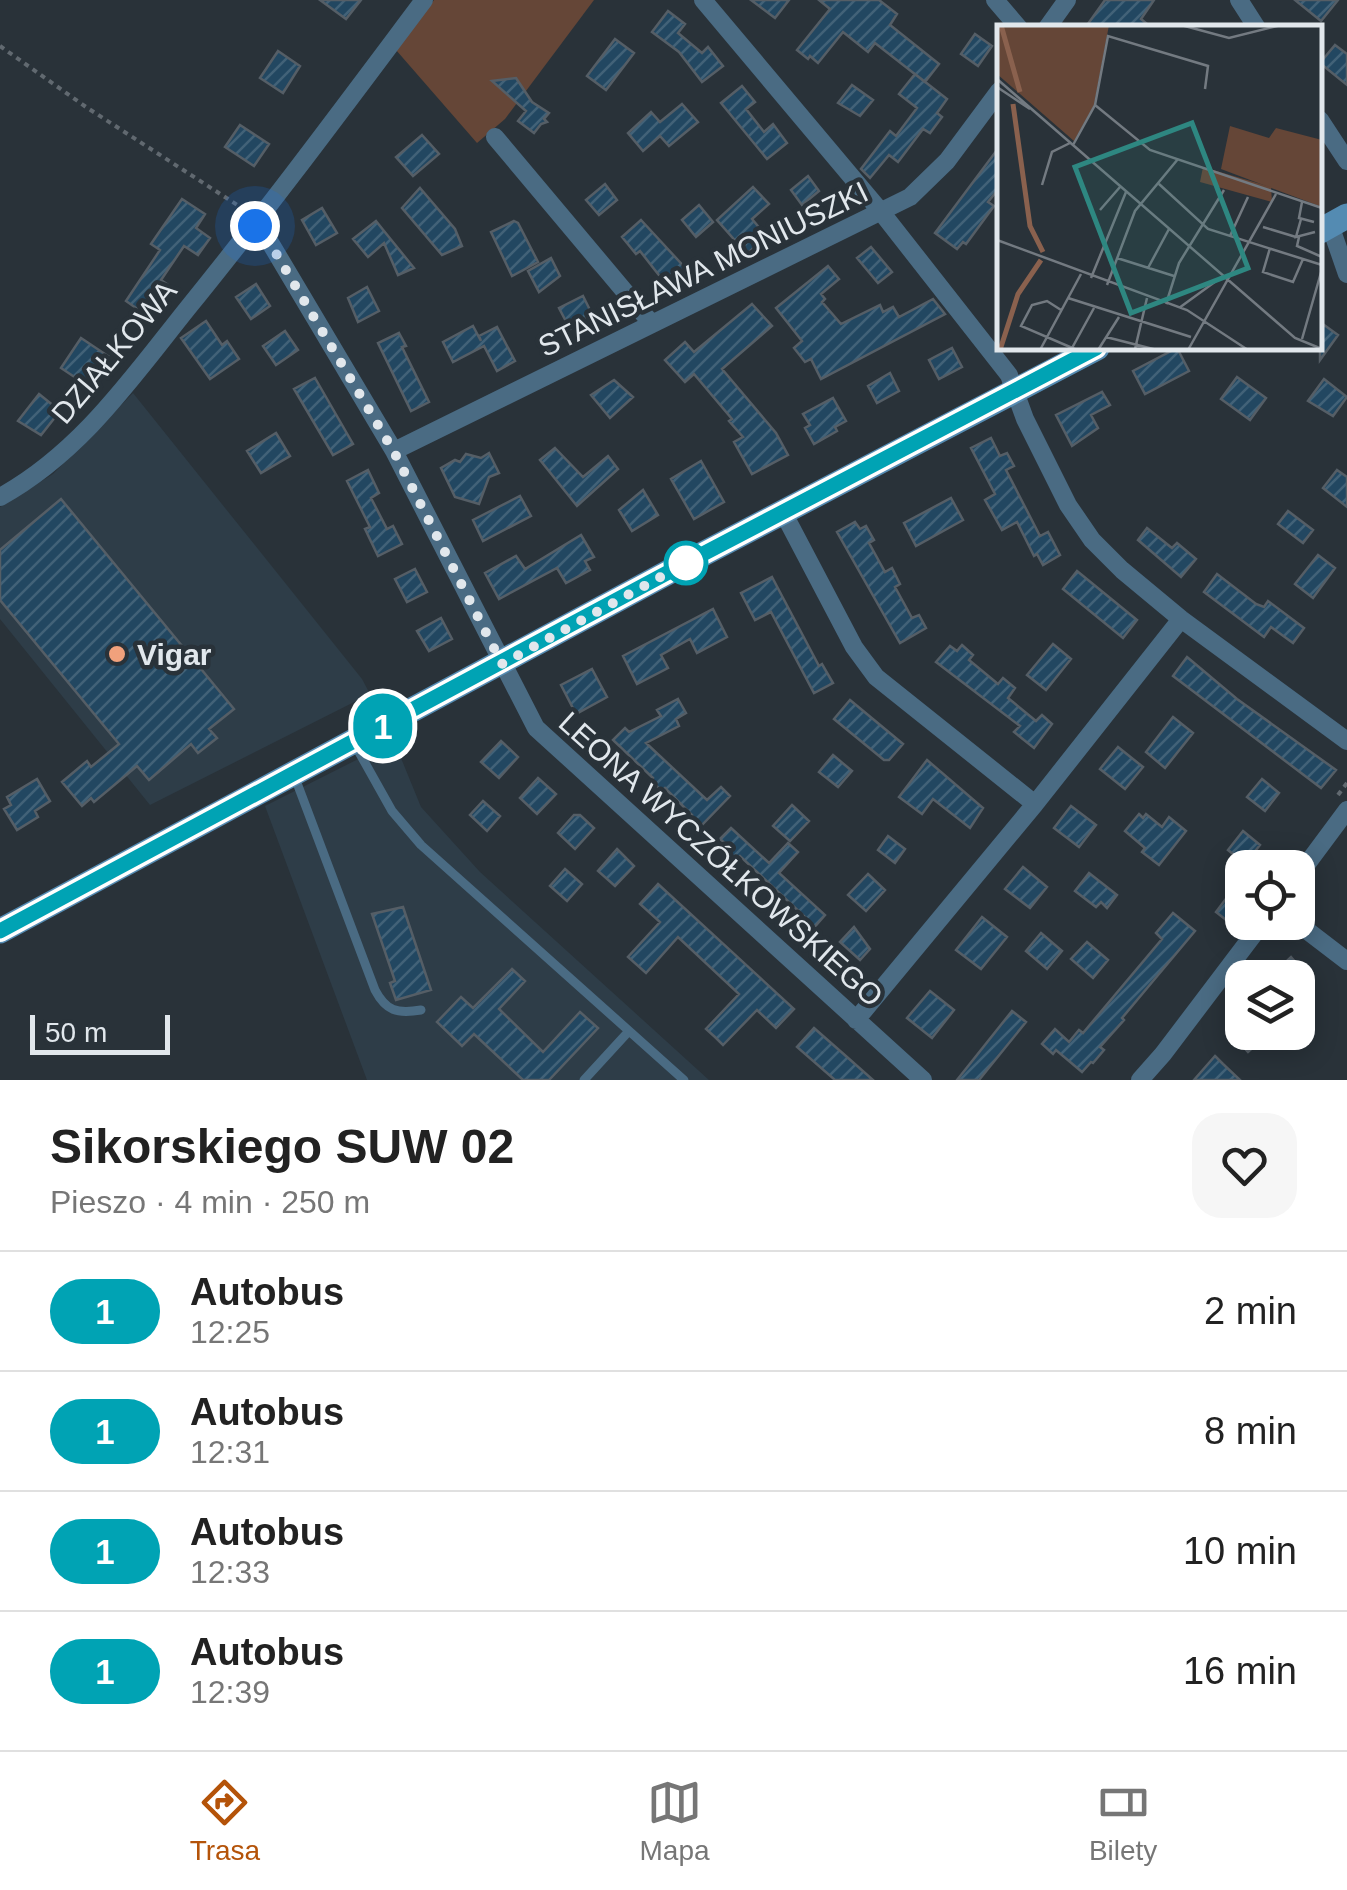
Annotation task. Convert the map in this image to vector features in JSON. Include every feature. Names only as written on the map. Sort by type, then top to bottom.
[{"type":"street","name":"DZIAŁKOWA","points":[[0,497],[56,461],[94,424],[255,226],[424,0]]},
{"type":"street","points":[[703,0],[882,213],[1008,375],[1068,505],[1092,540],[1181,619],[1347,742]]},
{"type":"street","points":[[995,0],[1016,25]]},
{"type":"street","points":[[1049,25],[1067,0]]},
{"type":"street","points":[[1238,0],[1255,25]]},
{"type":"street","name":"STANISŁAWA MONIUSZKI","points":[[394,452],[910,197],[946,161],[997,95]]},
{"type":"street","points":[[1322,123],[1347,161]]},
{"type":"street","points":[[495,137],[652,324]]},
{"type":"street","points":[[1332,224],[1347,274]]},
{"type":"street","name":"LEONA WYCZÓŁKOWSKIEGO","points":[[255,226],[268,240],[394,452],[536,728],[923,1080]]},
{"type":"street","points":[[0,931],[1092,350]]},
{"type":"street","points":[[783,512],[854,647],[876,677],[1035,804]]},
{"type":"street","points":[[856,1020],[1035,804],[1181,619]]},
{"type":"street","points":[[1315,853],[1347,810]]},
{"type":"street","points":[[1315,937],[1347,962]]},
{"type":"street","points":[[1140,1080],[1249,940]]},
{"type":"lane","points":[[354,742],[392,811],[421,845],[684,1080]]},
{"type":"lane","points":[[294,774],[374,990],[384,1006],[401,1014],[421,1010]]},
{"type":"lane","points":[[584,1080],[629,1031]]},
{"type":"path","points":[[0,46],[86,107],[246,210],[255,226]]},
{"type":"shaded area","points":[[434,0],[594,0],[505,119],[477,143],[396,50]]},
{"type":"shaded area","points":[[133,393],[370,694],[150,805],[0,619],[0,507],[53,474]]},
{"type":"shaded area","points":[[394,741],[421,807],[480,872],[709,1080],[367,1080],[265,806]]},
{"type":"building","points":[[320,0],[361,0],[346,19]]},
{"type":"building","points":[[751,0],[789,0],[775,18]]},
{"type":"building","points":[[819,0],[879,0],[897,14],[890,25],[939,64],[925,82],[875,43],[868,52],[843,32],[818,63],[810,56],[808,59],[797,50],[830,9]]},
{"type":"building","points":[[1105,0],[1154,0],[1141,19],[1148,25],[1087,25]]},
{"type":"building","points":[[1295,0],[1338,0],[1321,21]]},
{"type":"building","points":[[668,11],[685,24],[678,33],[702,53],[708,47],[723,66],[702,82],[679,52],[652,32]]},
{"type":"building","points":[[975,34],[992,46],[978,66],[961,54]]},
{"type":"building","points":[[615,39],[634,53],[606,90],[587,76]]},
{"type":"building","points":[[1335,45],[1347,54],[1347,85],[1322,65]]},
{"type":"building","points":[[278,51],[300,66],[283,93],[260,78]]},
{"type":"building","points":[[915,74],[947,99],[937,113],[942,117],[930,133],[923,129],[898,162],[889,155],[870,178],[861,169],[890,131],[896,136],[917,108],[899,94]]},
{"type":"building","points":[[516,78],[532,102],[549,113],[544,119],[547,122],[534,133],[518,121],[526,111],[492,81]]},
{"type":"building","points":[[852,85],[873,100],[860,116],[838,103]]},
{"type":"building","points":[[742,86],[755,102],[746,109],[764,132],[773,124],[787,143],[767,159],[721,103]]},
{"type":"building","points":[[682,104],[698,122],[669,146],[660,136],[643,151],[628,133],[651,112],[660,122]]},
{"type":"building","points":[[240,125],[269,144],[254,166],[225,147]]},
{"type":"building","points":[[422,135],[439,154],[413,176],[396,157]]},
{"type":"building","points":[[997,150],[997,191],[988,202],[994,206],[966,244],[963,242],[957,249],[935,233]]},
{"type":"building","points":[[808,176],[819,191],[802,205],[791,190]]},
{"type":"building","points":[[605,184],[617,200],[599,215],[586,200]]},
{"type":"building","points":[[753,187],[769,204],[752,219],[766,236],[747,254],[717,220]]},
{"type":"building","points":[[420,188],[455,229],[462,246],[442,255],[402,208]]},
{"type":"building","points":[[182,199],[205,214],[196,228],[210,238],[198,255],[184,246],[161,280],[167,284],[146,315],[126,301],[160,250],[151,244]]},
{"type":"building","points":[[699,205],[713,222],[696,237],[682,220]]},
{"type":"building","points":[[322,208],[337,233],[316,245],[302,220]]},
{"type":"building","points":[[641,220],[689,272],[669,288],[640,251],[636,254],[622,237]]},
{"type":"building","points":[[376,221],[414,268],[398,275],[384,243],[368,257],[353,239]]},
{"type":"building","points":[[514,221],[538,262],[512,276],[491,232]]},
{"type":"building","points":[[871,247],[892,272],[878,283],[857,258]]},
{"type":"building","points":[[551,258],[560,276],[539,292],[528,271]]},
{"type":"building","points":[[828,266],[839,279],[821,294],[825,299],[822,302],[841,324],[880,305],[883,312],[893,307],[899,317],[933,299],[945,314],[821,379],[811,359],[805,362],[794,348],[802,341],[776,308]]},
{"type":"building","points":[[256,284],[270,306],[251,319],[236,297]]},
{"type":"building","points":[[367,287],[379,311],[358,322],[348,298]]},
{"type":"building","points":[[583,296],[592,314],[570,329],[559,308]]},
{"type":"building","points":[[752,304],[772,326],[722,369],[776,433],[788,455],[752,474],[734,442],[743,437],[729,421],[732,419],[694,374],[685,382],[665,360],[685,342],[694,352]]},
{"type":"building","points":[[206,321],[222,345],[227,341],[239,359],[210,379],[181,338]]},
{"type":"building","points":[[1322,323],[1338,335],[1320,360],[1322,350]]},
{"type":"building","points":[[473,326],[481,341],[479,336],[497,327],[515,361],[497,371],[484,346],[453,362],[443,342]]},
{"type":"building","points":[[285,331],[298,350],[276,365],[263,346]]},
{"type":"building","points":[[399,333],[429,402],[411,411],[378,343]]},
{"type":"building","points":[[81,338],[108,356],[88,386],[61,368]]},
{"type":"building","points":[[952,348],[962,367],[939,379],[929,360]]},
{"type":"building","points":[[1178,350],[1189,371],[1145,394],[1133,371]]},
{"type":"building","points":[[890,373],[899,391],[877,403],[868,386]]},
{"type":"building","points":[[1237,377],[1266,398],[1250,420],[1221,399]]},
{"type":"building","points":[[315,378],[353,444],[333,455],[294,389]]},
{"type":"building","points":[[1324,379],[1347,397],[1333,416],[1308,401]]},
{"type":"building","points":[[614,380],[633,397],[610,418],[591,395]]},
{"type":"building","points":[[1102,392],[1110,405],[1091,415],[1098,428],[1072,446],[1056,415]]},
{"type":"building","points":[[39,394],[60,411],[41,435],[18,421]]},
{"type":"building","points":[[833,398],[846,421],[814,444],[803,414]]},
{"type":"building","points":[[276,433],[290,456],[261,473],[247,451]]},
{"type":"building","points":[[991,438],[1000,456],[1007,453],[1014,466],[1006,470],[1040,536],[1048,532],[1060,555],[1043,565],[1037,554],[1034,556],[1017,522],[1002,530],[985,500],[995,494],[971,448]]},
{"type":"building","points":[[555,448],[583,477],[608,456],[618,469],[577,506],[540,460]]},
{"type":"building","points":[[489,453],[499,473],[489,477],[479,504],[455,497],[441,468],[455,460],[460,462],[466,454],[481,458]]},
{"type":"building","points":[[701,461],[724,502],[694,519],[671,479]]},
{"type":"building","points":[[368,470],[379,493],[371,498],[387,529],[393,526],[402,544],[378,556],[365,529],[370,527],[347,481]]},
{"type":"building","points":[[1337,470],[1347,477],[1347,507],[1323,488]]},
{"type":"building","points":[[643,490],[658,515],[632,531],[619,510]]},
{"type":"building","points":[[520,496],[531,516],[483,541],[473,520]]},
{"type":"building","points":[[951,498],[963,520],[916,546],[904,523]]},
{"type":"building","name":"Vigar","points":[[61,499],[234,709],[209,729],[217,738],[198,753],[191,744],[149,780],[137,766],[94,802],[91,798],[82,806],[62,782],[87,761],[91,767],[119,744],[0,600],[0,550]]},
{"type":"building","points":[[1288,511],[1313,530],[1303,543],[1278,524]]},
{"type":"building","points":[[855,522],[860,529],[866,526],[874,540],[869,543],[885,572],[892,568],[900,584],[895,587],[912,618],[919,615],[926,628],[900,643],[837,532]]},
{"type":"building","points":[[1147,528],[1172,548],[1177,543],[1196,559],[1181,577],[1138,540]]},
{"type":"building","points":[[581,535],[594,557],[585,561],[590,570],[566,583],[557,568],[499,599],[485,573],[516,556],[525,569]]},
{"type":"building","points":[[1318,555],[1335,568],[1313,598],[1295,584]]},
{"type":"building","points":[[415,569],[427,592],[407,602],[395,579]]},
{"type":"building","points":[[1077,571],[1137,620],[1123,638],[1063,589]]},
{"type":"building","points":[[1217,574],[1256,604],[1264,607],[1268,601],[1304,628],[1293,643],[1271,627],[1264,637],[1204,592]]},
{"type":"building","points":[[772,577],[819,666],[822,664],[833,683],[814,693],[771,612],[755,620],[741,593]]},
{"type":"building","points":[[713,609],[727,637],[697,653],[690,639],[661,655],[668,668],[637,684],[623,656]]},
{"type":"building","points":[[441,618],[452,639],[429,651],[417,631]]},
{"type":"building","points":[[1053,644],[1071,659],[1046,690],[1027,675]]},
{"type":"building","points":[[962,645],[973,655],[969,660],[998,684],[1003,678],[1015,688],[1008,698],[1036,721],[1042,715],[1052,724],[1034,748],[1014,732],[1020,726],[936,662],[950,646],[957,651]]},
{"type":"building","points":[[1187,657],[1237,699],[1336,770],[1321,788],[1173,676]]},
{"type":"building","points":[[592,669],[607,697],[576,714],[561,685]]},
{"type":"building","points":[[678,699],[686,713],[676,719],[679,726],[646,743],[707,800],[721,787],[730,796],[700,827],[613,740],[625,728],[629,732],[661,716],[657,710]]},
{"type":"building","points":[[850,700],[903,744],[889,760],[834,719]]},
{"type":"building","points":[[1173,717],[1193,733],[1165,768],[1146,752]]},
{"type":"building","points":[[501,741],[518,757],[499,778],[481,762]]},
{"type":"building","points":[[1118,747],[1143,767],[1125,789],[1100,769]]},
{"type":"building","points":[[833,755],[852,771],[838,787],[819,772]]},
{"type":"building","points":[[927,760],[983,808],[970,828],[933,799],[922,814],[899,797]]},
{"type":"building","points":[[538,778],[556,794],[537,814],[520,798]]},
{"type":"building","points":[[37,779],[50,801],[35,811],[38,817],[17,830],[4,809],[11,805],[7,797]]},
{"type":"building","points":[[1262,779],[1279,793],[1265,811],[1247,797]]},
{"type":"building","points":[[483,801],[500,816],[487,831],[470,815]]},
{"type":"building","points":[[792,805],[809,821],[790,841],[773,826]]},
{"type":"building","points":[[1071,806],[1096,825],[1079,847],[1054,828]]},
{"type":"building","points":[[1139,814],[1143,818],[1146,814],[1162,827],[1169,817],[1186,831],[1159,865],[1125,831]]},
{"type":"building","points":[[574,815],[580,815],[594,828],[575,849],[558,833]]},
{"type":"building","points":[[731,828],[769,863],[788,843],[798,852],[779,873],[825,915],[812,930],[802,920],[805,917],[740,856],[737,860],[726,851],[729,847],[720,839]]},
{"type":"building","points":[[1243,831],[1260,845],[1256,850],[1228,850]]},
{"type":"building","points":[[888,836],[905,849],[895,863],[878,850]]},
{"type":"building","points":[[617,849],[634,866],[615,886],[598,871]]},
{"type":"building","points":[[1023,867],[1047,887],[1030,908],[1005,889]]},
{"type":"building","points":[[565,869],[582,884],[567,901],[550,886]]},
{"type":"building","points":[[1089,873],[1117,895],[1107,908],[1101,902],[1096,907],[1075,891]]},
{"type":"building","points":[[868,874],[885,890],[866,911],[848,895]]},
{"type":"building","points":[[658,884],[794,1009],[776,1028],[757,1010],[723,1045],[706,1029],[739,994],[678,937],[646,973],[628,957],[660,922],[640,904]]},
{"type":"building","points":[[1225,900],[1225,919],[1216,912]]},
{"type":"building","points":[[403,907],[431,990],[396,1000],[390,983],[395,981],[372,914]]},
{"type":"building","points":[[1173,913],[1195,931],[1122,1018],[1093,1063],[1082,1072],[1056,1050],[1053,1054],[1042,1044],[1055,1029],[1069,1042],[1079,1030],[1083,1033],[1162,939],[1156,933]]},
{"type":"building","points":[[982,917],[1007,937],[981,969],[956,950]]},
{"type":"building","points":[[854,927],[870,949],[860,960],[840,942]]},
{"type":"building","points":[[1041,933],[1062,951],[1047,969],[1026,951]]},
{"type":"building","points":[[1087,942],[1108,960],[1093,978],[1071,959]]},
{"type":"building","points":[[512,969],[525,981],[499,1009],[543,1052],[580,1012],[598,1028],[549,1080],[523,1080],[474,1034],[462,1046],[437,1022],[461,997],[473,1008]]},
{"type":"building","points":[[930,991],[954,1010],[932,1038],[907,1018]]},
{"type":"building","points":[[1012,1011],[1026,1022],[979,1080],[957,1080]]},
{"type":"building","points":[[814,1028],[873,1080],[835,1080],[797,1047]]},
{"type":"building","points":[[1215,1056],[1223,1064],[1240,1080],[1194,1080]]},
{"type":"bus line","name":"1","points":[[0,931],[1092,350]]},
{"type":"place","name":"Vigar","points":[[117,654]]},
{"type":"route","points":[[255,226],[268,240],[394,452],[502,664],[686,563]]}]
